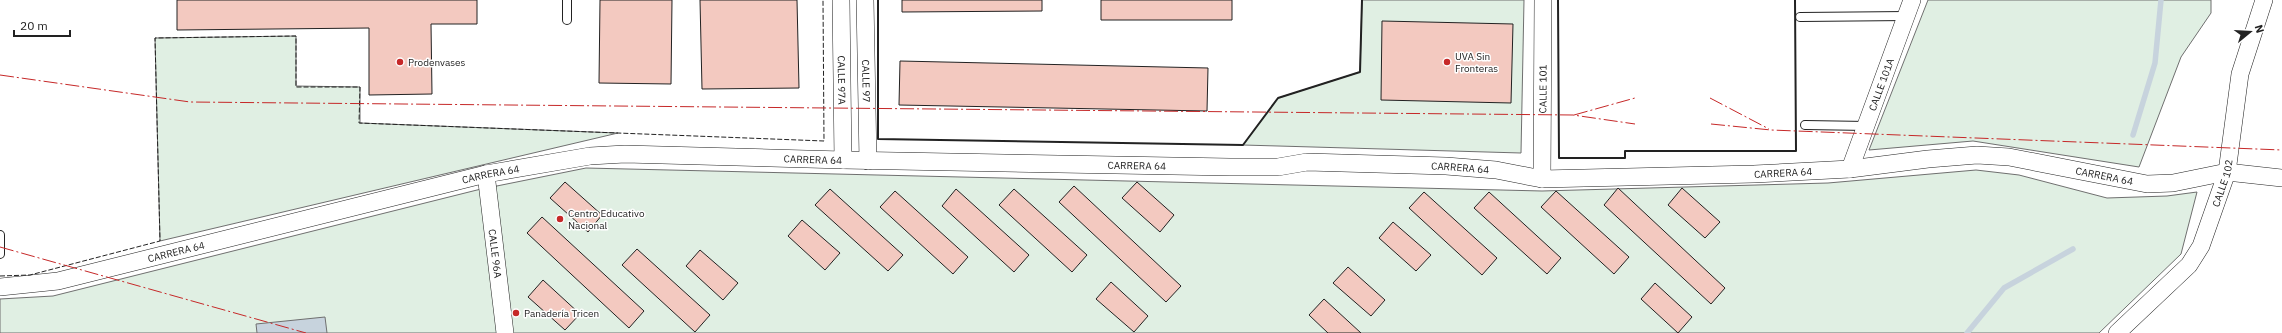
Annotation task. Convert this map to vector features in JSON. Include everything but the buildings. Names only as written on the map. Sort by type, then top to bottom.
[{"type":"street","name":"CALLE 97A","points":[[841,0],[843,160]]},
{"type":"street","name":"CALLE 97","points":[[865,0],[868,161]]},
{"type":"street","name":"CALLE 101","points":[[1542,179],[1544,0]]},
{"type":"street","name":"CALLE 102","points":[[2117,333],[2189,265],[2201,246],[2227,172],[2240,74],[2264,0]]},
{"type":"street","name":"CALLE 101A","points":[[1850,170],[1910,8]]},
{"type":"street","name":"CARRERA 64","points":[[0,286],[58,281],[486,174],[552,162],[625,154],[868,161],[1278,167],[1307,162],[1446,166],[1496,170],[1542,179],[1731,175],[1850,170],[1928,159],[1978,156],[2009,157],[2147,184],[2173,183],[2227,172],[2282,178]]},
{"type":"street","name":"CALLE 96A","points":[[486,174],[505,333]]},
{"type":"lane","points":[[567,0],[567,20]]},
{"type":"lane","points":[[1800,17],[1910,8]]},
{"type":"lane","points":[[1805,126],[1867,126]]},
{"type":"lane","points":[[0,235],[0,254]]},
{"type":"green space","points":[[1362,0],[1524,0],[1521,153],[1243,145],[1278,98],[1360,72]]},
{"type":"green space","points":[[1928,0],[2211,0],[2211,13],[2181,57],[2139,167],[1973,141],[1869,150]]},
{"type":"green space","points":[[296,36],[296,86],[360,87],[360,123],[618,133],[160,241],[155,38]]},
{"type":"green space","points":[[586,168],[1542,191],[1828,183],[1976,170],[2019,175],[2107,198],[2167,196],[2197,192],[2181,254],[2099,333],[0,333],[0,299],[53,296],[477,190]]},
{"type":"shaded area","points":[[325,317],[327,333],[257,333],[256,324]]},
{"type":"waterway","points":[[2133,135],[2155,63],[2161,0]]},
{"type":"waterway","points":[[1967,333],[2004,288],[2073,249]]},
{"type":"fence","points":[[0,276],[30,275],[160,241],[155,38],[296,36],[296,87],[360,87],[359,123],[824,141],[823,0]]},
{"type":"wall","points":[[878,0],[878,139],[1243,145],[1278,98],[1360,72],[1362,0]]},
{"type":"wall","points":[[1558,0],[1559,158],[1625,158],[1625,151],[1796,151],[1795,0]]},
{"type":"power","points":[[0,75],[190,102],[1573,115],[1635,124]]},
{"type":"power","points":[[1574,115],[1635,98]]},
{"type":"power","points":[[1710,98],[1769,129]]},
{"type":"power","points":[[1711,124],[1771,130],[2282,150]]},
{"type":"power","points":[[0,247],[306,333]]},
{"type":"place","name":"Prodenvases","points":[[400,62]]},
{"type":"place","name":"UVA Sin Fronteras","points":[[1447,62]]},
{"type":"place","name":"Centro Educativo Nacional","points":[[560,219]]},
{"type":"place","name":"Panadería Tricen","points":[[516,313]]}]
